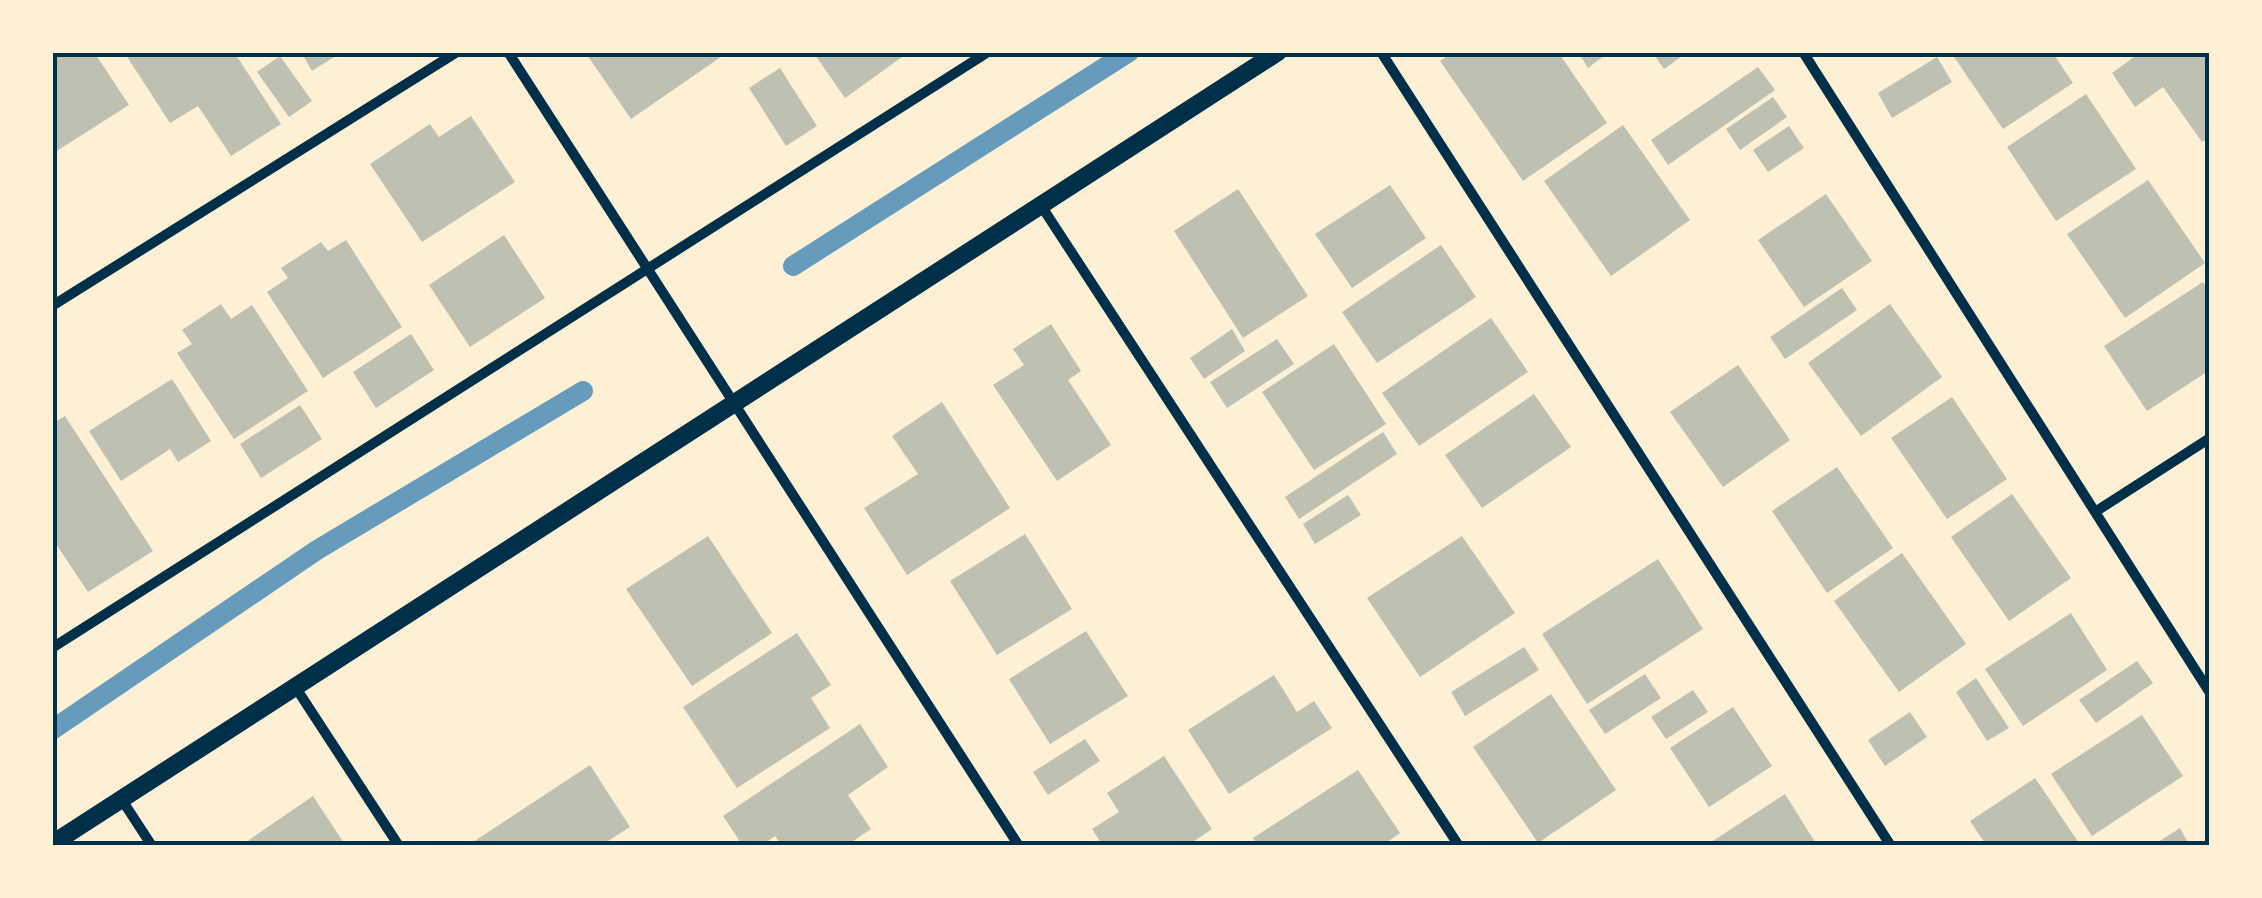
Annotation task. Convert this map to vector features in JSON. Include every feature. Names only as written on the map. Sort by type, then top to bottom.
[{"type":"street","points":[[52,306],[457,52]]},
{"type":"street","points":[[508,52],[1019,846]]},
{"type":"street","points":[[52,648],[988,52]]},
{"type":"street","points":[[52,844],[1278,52]]},
{"type":"street","points":[[1381,52],[1891,846]]},
{"type":"street","points":[[1802,52],[2210,693]]},
{"type":"street","points":[[1042,207],[1459,846]]},
{"type":"street","points":[[2095,512],[2210,438]]},
{"type":"street","points":[[296,688],[398,846]]},
{"type":"street","points":[[122,800],[152,846]]},
{"type":"building","points":[[94,52],[129,105],[52,154],[52,55]]},
{"type":"building","points":[[124,52],[234,52],[281,124],[231,156],[198,106],[170,123]]},
{"type":"building","points":[[301,52],[342,52],[312,71]]},
{"type":"building","points":[[585,52],[728,52],[631,119]]},
{"type":"building","points":[[813,52],[909,52],[845,98]]},
{"type":"building","points":[[1453,52],[1558,52],[1607,123],[1523,181],[1440,61]]},
{"type":"building","points":[[1578,52],[1609,52],[1588,68]]},
{"type":"building","points":[[1652,52],[1688,52],[1664,69]]},
{"type":"building","points":[[1961,52],[2052,52],[2073,83],[2003,129],[1954,57]]},
{"type":"building","points":[[2141,52],[2210,52],[2210,136],[2202,142],[2163,87],[2135,107],[2112,73]]},
{"type":"building","points":[[280,56],[312,101],[289,117],[257,72]]},
{"type":"building","points":[[1937,57],[1952,82],[1892,118],[1878,93]]},
{"type":"building","points":[[1758,67],[1775,90],[1668,165],[1651,140]]},
{"type":"building","points":[[780,68],[817,126],[786,146],[749,88]]},
{"type":"building","points":[[2086,94],[2136,169],[2056,221],[2007,147]]},
{"type":"building","points":[[1773,97],[1787,117],[1740,150],[1726,129]]},
{"type":"building","points":[[471,116],[515,182],[422,242],[370,164],[430,124],[439,137]]},
{"type":"building","points":[[1623,125],[1690,220],[1611,276],[1544,181]]},
{"type":"building","points":[[1789,126],[1804,148],[1768,172],[1753,150]]},
{"type":"building","points":[[2148,180],[2205,263],[2125,318],[2067,234]]},
{"type":"building","points":[[1390,185],[1426,238],[1352,288],[1315,234]]},
{"type":"building","points":[[1238,189],[1308,296],[1243,338],[1174,231]]},
{"type":"building","points":[[1826,194],[1872,261],[1804,307],[1758,240]]},
{"type":"building","points":[[504,235],[545,298],[470,347],[429,285]]},
{"type":"building","points":[[346,240],[402,327],[323,378],[267,292],[288,278],[281,268],[321,242],[328,251]]},
{"type":"building","points":[[1441,245],[1476,297],[1377,363],[1342,312]]},
{"type":"building","points":[[2203,282],[2210,292],[2210,370],[2147,411],[2104,346]]},
{"type":"building","points":[[1842,288],[1857,310],[1785,359],[1770,337]]},
{"type":"building","points":[[221,304],[231,319],[252,305],[308,391],[234,439],[177,353],[192,344],[182,330]]},
{"type":"building","points":[[1890,304],[1942,377],[1861,436],[1808,363]]},
{"type":"building","points":[[1491,318],[1528,372],[1419,446],[1382,393]]},
{"type":"building","points":[[1051,324],[1081,371],[1068,380],[1111,445],[1057,481],[993,385],[1024,365],[1013,349]]},
{"type":"building","points":[[1232,329],[1245,351],[1204,379],[1190,358]]},
{"type":"building","points":[[411,334],[434,370],[376,408],[353,372]]},
{"type":"building","points":[[1277,339],[1294,364],[1227,408],[1210,382]]},
{"type":"building","points":[[1334,344],[1386,424],[1314,470],[1262,392]]},
{"type":"building","points":[[1738,365],[1790,440],[1723,487],[1670,412]]},
{"type":"building","points":[[172,379],[211,441],[178,462],[170,449],[121,481],[89,431]]},
{"type":"building","points":[[1534,394],[1571,447],[1482,508],[1445,455]]},
{"type":"building","points":[[1952,397],[2007,479],[1947,519],[1891,438]]},
{"type":"building","points":[[942,402],[1010,508],[907,575],[864,508],[918,474],[892,436]]},
{"type":"building","points":[[300,405],[322,439],[261,478],[240,444]]},
{"type":"building","points":[[65,416],[153,551],[88,592],[52,538],[52,424]]},
{"type":"building","points":[[1383,432],[1397,454],[1299,519],[1285,497]]},
{"type":"building","points":[[1837,467],[1893,548],[1827,593],[1772,511]]},
{"type":"building","points":[[2012,494],[2071,578],[2009,621],[1951,537]]},
{"type":"building","points":[[1348,495],[1361,515],[1315,544],[1303,524]]},
{"type":"building","points":[[1025,534],[1072,609],[997,655],[950,581]]},
{"type":"building","points":[[708,536],[772,633],[692,686],[626,589]]},
{"type":"building","points":[[1462,536],[1515,613],[1420,677],[1367,598]]},
{"type":"building","points":[[1902,553],[1966,644],[1899,692],[1834,601]]},
{"type":"building","points":[[1658,559],[1703,629],[1587,704],[1542,634]]},
{"type":"building","points":[[2071,613],[2107,670],[2023,726],[1985,669]]},
{"type":"building","points":[[1086,631],[1128,696],[1050,744],[1009,679]]},
{"type":"building","points":[[797,633],[831,685],[811,698],[830,728],[737,788],[683,707]]},
{"type":"building","points":[[1524,647],[1539,670],[1465,716],[1451,692]]},
{"type":"building","points":[[2137,661],[2153,683],[2096,723],[2079,700]]},
{"type":"building","points":[[1645,674],[1661,698],[1605,734],[1589,710]]},
{"type":"building","points":[[1274,675],[1297,712],[1314,701],[1332,728],[1229,794],[1188,730]]},
{"type":"building","points":[[1976,678],[2009,728],[1987,741],[1956,692]]},
{"type":"building","points":[[1693,690],[1708,712],[1666,739],[1651,717]]},
{"type":"building","points":[[1551,694],[1616,790],[1538,843],[1473,747]]},
{"type":"building","points":[[1733,707],[1772,766],[1709,807],[1670,748]]},
{"type":"building","points":[[1910,712],[1927,737],[1885,766],[1868,740]]},
{"type":"building","points":[[2142,715],[2183,776],[2092,836],[2051,774]]},
{"type":"building","points":[[860,724],[888,767],[848,795],[871,829],[846,846],[782,846],[775,836],[761,846],[743,846],[723,816]]},
{"type":"building","points":[[1085,739],[1100,761],[1048,795],[1033,772]]},
{"type":"building","points":[[1164,756],[1212,829],[1187,846],[1103,846],[1092,829],[1119,812],[1107,793]]},
{"type":"building","points":[[590,765],[630,827],[600,846],[467,846]]},
{"type":"building","points":[[1358,770],[1400,833],[1381,846],[1258,846],[1253,838]]},
{"type":"building","points":[[2035,778],[2081,846],[1987,846],[1970,821]]},
{"type":"building","points":[[1785,794],[1815,842],[1809,846],[1705,846]]},
{"type":"building","points":[[313,796],[346,846],[252,846],[249,840]]},
{"type":"building","points":[[2180,828],[2190,846],[2152,846]]},
{"type":"waterway","points":[[793,266],[1129,52]]},
{"type":"waterway","points":[[52,730],[317,550],[583,391]]}]
